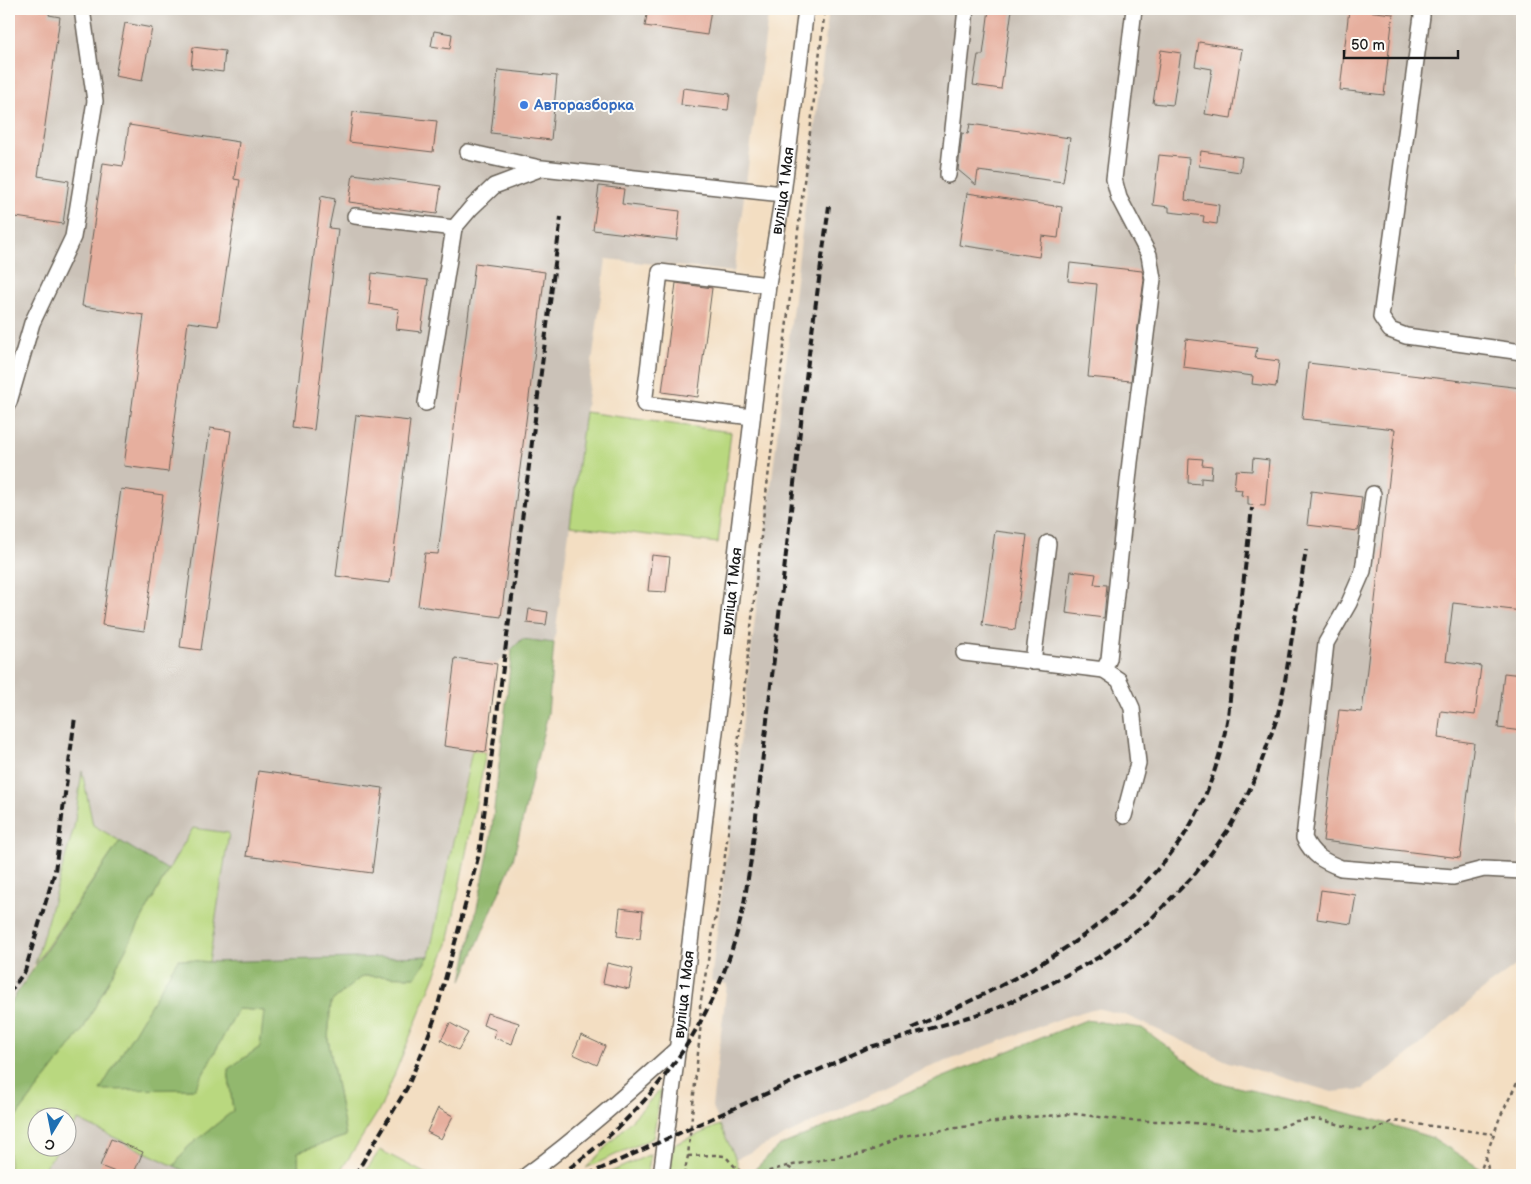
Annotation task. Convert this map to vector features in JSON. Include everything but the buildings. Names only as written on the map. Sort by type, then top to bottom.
[{"type":"street","points":[[9,402],[32,323],[73,237],[95,101],[82,9]]},
{"type":"street","name":"вуліца 1 Мая","points":[[661,1175],[678,1048],[768,285],[783,194],[806,9]]},
{"type":"street","points":[[948,175],[966,9]]},
{"type":"street","points":[[1104,670],[1109,659],[1130,462],[1153,278],[1149,255],[1119,198],[1114,179],[1134,9]]},
{"type":"street","points":[[1421,9],[1422,16],[1381,317],[1390,330],[1406,336],[1522,352]]},
{"type":"street","points":[[468,152],[542,168],[783,194]]},
{"type":"street","points":[[426,404],[454,228],[494,186],[542,168]]},
{"type":"street","points":[[355,216],[454,228]]},
{"type":"street","points":[[752,417],[644,404],[660,272],[768,285]]},
{"type":"street","points":[[1374,494],[1363,571],[1349,603],[1326,643],[1304,838],[1310,849],[1324,862],[1341,868],[1453,877],[1484,869],[1522,871]]},
{"type":"street","points":[[1033,662],[1048,544]]},
{"type":"street","points":[[964,653],[1104,670],[1119,680],[1132,708],[1138,763],[1124,816]]},
{"type":"street","points":[[527,1175],[625,1096],[678,1048]]},
{"type":"path","points":[[684,1175],[688,1156],[701,1022],[700,1006],[720,892],[729,826],[764,509],[825,9]]},
{"type":"path","points":[[1478,1175],[1500,1117],[1522,1073]]},
{"type":"path","points":[[688,1156],[725,1156],[737,1169],[745,1174],[762,1173],[787,1166],[868,1152],[903,1136],[1030,1117],[1075,1114],[1132,1121],[1171,1121],[1205,1124],[1256,1131],[1318,1119],[1360,1130],[1374,1130],[1392,1120],[1493,1134]]},
{"type":"path","points":[[1485,1156],[1489,1175]]},
{"type":"path","points":[[787,1166],[801,1175]]},
{"type":"path","points":[[737,1169],[740,1175]]},
{"type":"shaded area","points":[[9,9],[769,9],[734,272],[606,259],[554,643],[522,639],[497,664],[486,752],[471,750],[429,956],[209,962],[229,833],[193,828],[168,870],[93,825],[82,773],[74,827],[35,964],[9,1005]]},
{"type":"shaded area","points":[[829,9],[1522,9],[1522,961],[1485,988],[1411,1053],[1363,1089],[1332,1092],[1229,1062],[1125,1015],[1096,1008],[1065,1017],[920,1071],[736,1159],[712,1106],[727,984],[711,981]]},
{"type":"shaded area","points":[[78,1120],[194,1175],[39,1175],[53,1156],[78,1156]]},
{"type":"green space","points":[[585,412],[731,432],[718,543],[570,526]]},
{"type":"green space","points":[[522,639],[554,643],[548,713],[513,860],[462,980],[490,845],[512,649]]},
{"type":"green space","points":[[472,750],[486,752],[448,944],[381,1107],[338,1175],[299,1175],[298,1152],[346,1136],[328,1039],[331,1002],[362,976],[415,977],[429,956]]},
{"type":"green space","points":[[82,771],[93,825],[120,841],[35,964],[74,827]]},
{"type":"green space","points":[[193,828],[229,833],[209,962],[178,959],[101,1089],[195,1089],[238,1009],[265,1011],[260,1047],[228,1069],[233,1111],[188,1147],[174,1166],[78,1120],[78,1106],[28,1106],[28,1156],[53,1156],[39,1175],[9,1175],[9,1126],[82,1031],[168,870]]},
{"type":"green space","points":[[120,841],[168,870],[82,1031],[9,1126],[9,1005]]},
{"type":"green space","points":[[429,956],[415,977],[362,976],[331,1002],[328,1039],[346,1136],[298,1152],[299,1175],[194,1175],[174,1166],[188,1147],[233,1111],[228,1069],[260,1047],[264,1011],[238,1009],[195,1089],[100,1090],[178,959],[209,962]]},
{"type":"green space","points":[[1086,1020],[1142,1028],[1216,1082],[1369,1118],[1433,1138],[1490,1175],[753,1175],[756,1168],[779,1146]]},
{"type":"green space","points":[[661,1089],[653,1138],[586,1168]]},
{"type":"green space","points":[[720,1125],[736,1159],[741,1175],[670,1175],[673,1145]]},
{"type":"green space","points":[[380,1150],[428,1175],[363,1175]]},
{"type":"green space","points":[[651,1154],[647,1175],[604,1175]]},
{"type":"railway","points":[[560,1175],[594,1149],[624,1121],[652,1091],[677,1059],[699,1025],[717,989],[732,950],[743,909],[751,860],[808,361],[829,206]]},
{"type":"railway","points":[[355,1175],[407,1088],[423,1050],[434,1020],[479,854],[561,217]]},
{"type":"railway","points":[[912,1028],[1011,980],[1073,943],[1103,921],[1130,897],[1156,871],[1184,835],[1208,788],[1218,760],[1225,731],[1252,508]]},
{"type":"railway","points":[[587,1175],[867,1048],[998,1008],[1050,984],[1101,956],[1148,922],[1194,875],[1212,852],[1228,830],[1257,774],[1277,718],[1284,687],[1306,550]]},
{"type":"railway","points":[[9,993],[25,971],[55,871],[75,717]]},
{"type":"place","name":"Авторазборка","points":[[524,105]]}]
